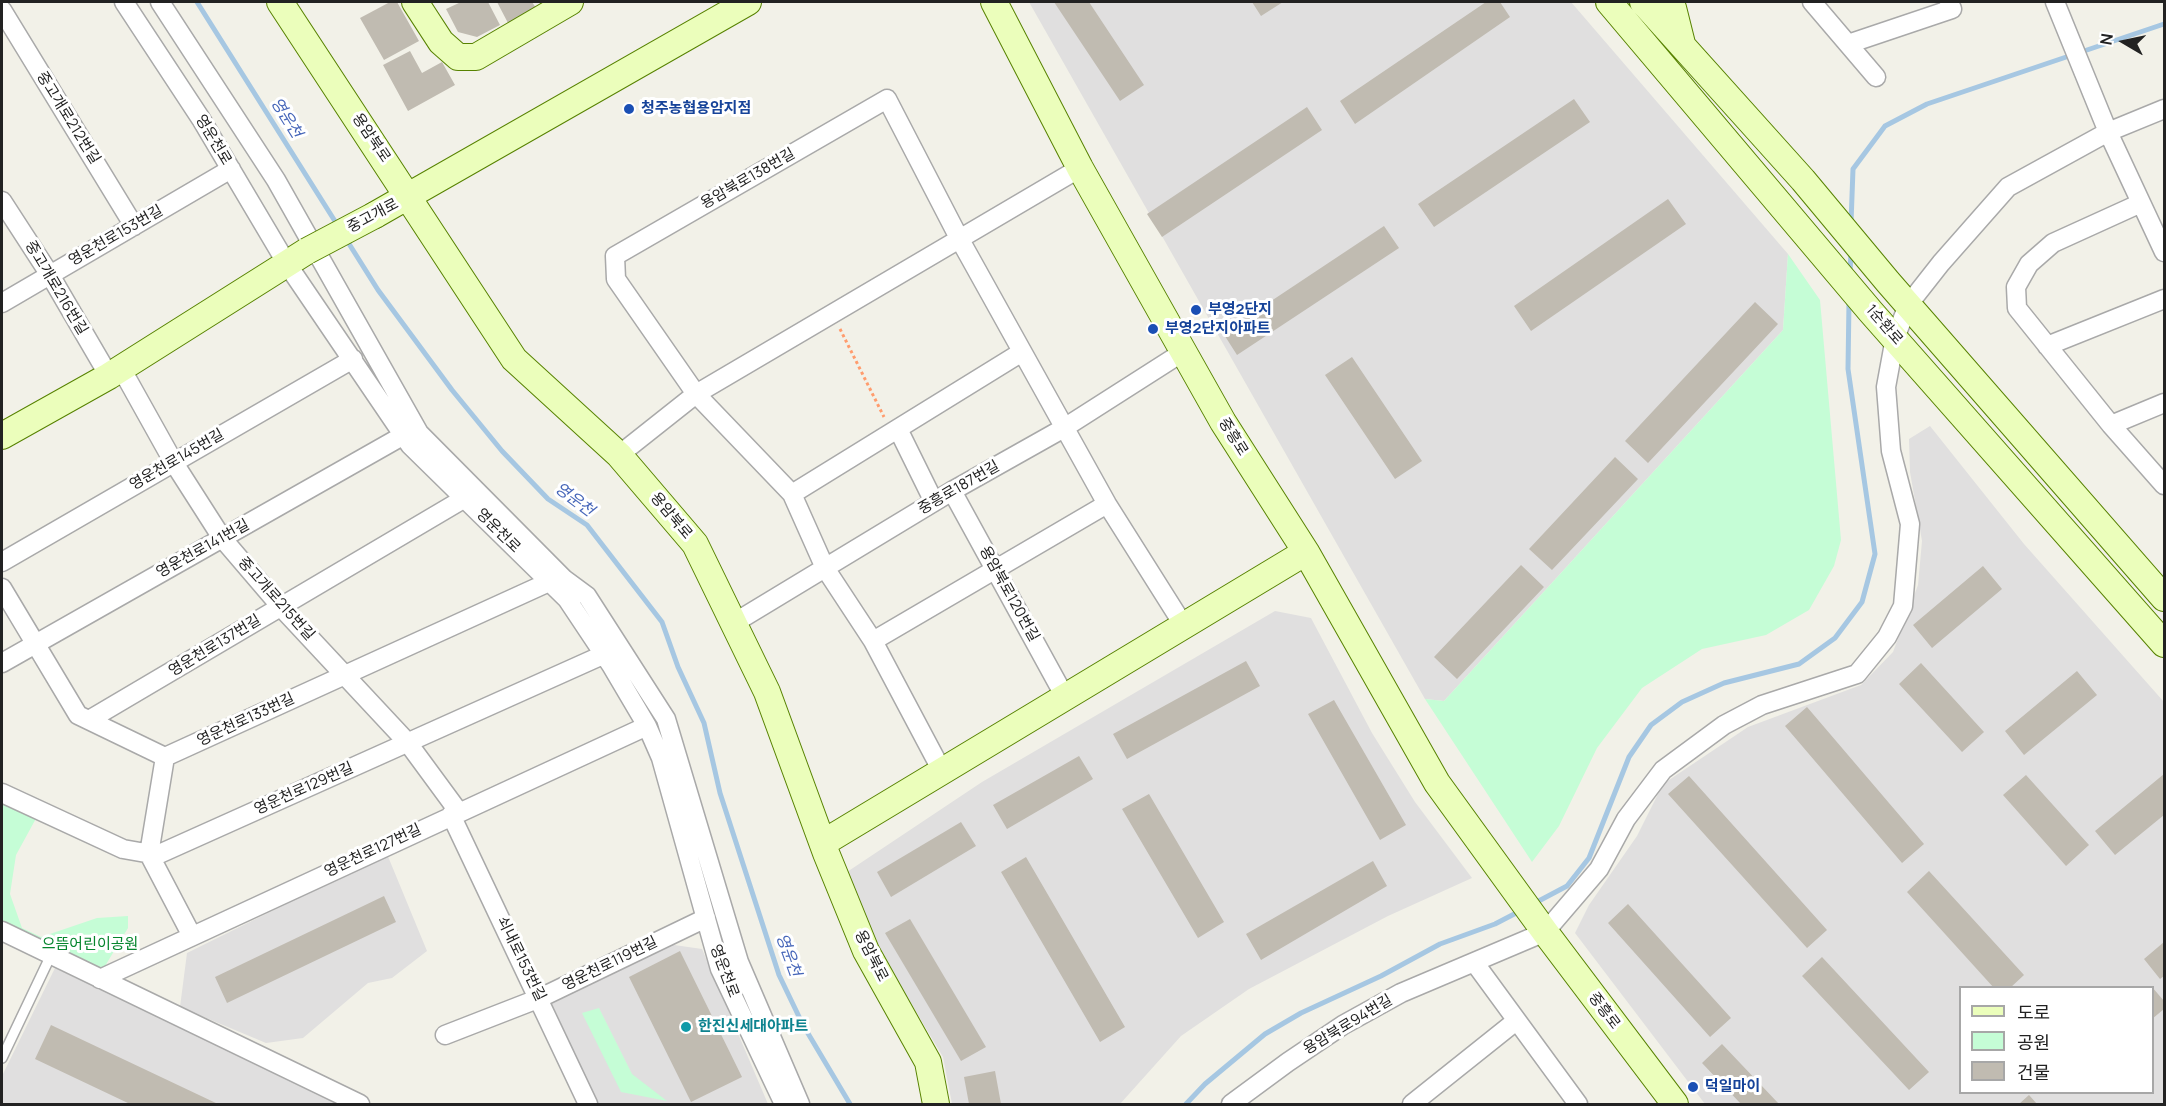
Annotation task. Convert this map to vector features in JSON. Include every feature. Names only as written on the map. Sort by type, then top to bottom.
[{"type":"street","name":"영운천로","points":[[124,2],[231,169],[297,258],[353,359],[404,435],[567,599],[604,654],[647,726],[661,758],[720,969],[784,1104]]},
{"type":"street","points":[[160,2],[276,180],[419,433],[564,579],[587,596],[666,719],[739,962],[800,1104]]},
{"type":"street","points":[[415,2],[441,42],[458,57],[476,57],[570,2]]},
{"type":"street","name":"중고개로","points":[[2,436],[115,372],[297,258],[410,196],[748,2]]},
{"type":"street","name":"중흥로","points":[[994,2],[1080,168],[1183,352],[1223,422],[1306,552],[1437,783],[1539,925],[1675,1104]]},
{"type":"street","points":[[1589,2],[1659,81],[1687,95]]},
{"type":"street","name":"1순환로","points":[[1609,2],[1871,312],[2164,644]]},
{"type":"street","name":"1순환로","points":[[1642,2],[1835,218],[1888,282],[2164,598]]},
{"type":"street","points":[[1668,2],[1673,8],[1684,50]]},
{"type":"street","points":[[1812,2],[1875,77]]},
{"type":"street","points":[[1848,44],[1952,9],[1949,2]]},
{"type":"street","name":"용암북로","points":[[284,3],[514,359],[619,455],[695,544],[767,692],[866,951],[928,1062],[936,1104]]},
{"type":"street","points":[[2056,5],[2108,132],[2164,252]]},
{"type":"street","name":"중고개로212번길","points":[[2,10],[134,226]]},
{"type":"street","name":"용암북로138번길","points":[[942,771],[873,640],[825,568],[792,494],[696,394],[616,279],[615,256],[886,99],[959,238],[1064,428]]},
{"type":"street","points":[[1539,925],[1599,869],[1626,819],[1663,770],[1724,725],[1762,705],[1857,674],[1887,637],[1903,606],[1910,524],[1891,451],[1886,387],[1894,338],[1908,305],[2007,187],[2108,132],[2164,109]]},
{"type":"street","points":[[619,455],[696,394],[1080,168]]},
{"type":"street","name":"영운천로153번길","points":[[2,303],[231,169]]},
{"type":"street","name":"중고개로216번길","points":[[2,201],[115,372]]},
{"type":"street","points":[[2141,203],[2053,243],[2029,264],[2016,287],[2017,308],[2111,425],[2164,485]]},
{"type":"street","points":[[2048,346],[2164,299]]},
{"type":"street","points":[[792,494],[1022,352]]},
{"type":"street","name":"중흥로187번길","points":[[734,623],[952,491],[1064,428],[1183,352]]},
{"type":"street","name":"영운천로145번길","points":[[2,562],[353,359]]},
{"type":"street","name":"중고개로215번길","points":[[115,372],[222,538],[281,607],[408,743],[455,813]]},
{"type":"street","points":[[2111,425],[2164,403]]},
{"type":"street","points":[[1064,428],[1107,504],[1184,626]]},
{"type":"street","points":[[895,430],[934,502]]},
{"type":"street","name":"영운천로141번길","points":[[2,663],[404,435]]},
{"type":"street","name":"용암북로120번길","points":[[952,491],[1065,697]]},
{"type":"street","name":"영운천로137번길","points":[[89,720],[465,498]]},
{"type":"street","points":[[873,640],[1107,504]]},
{"type":"street","points":[[823,843],[1306,552]]},
{"type":"street","name":"영운천로133번길","points":[[165,757],[549,582]]},
{"type":"street","points":[[2,588],[34,645],[78,715],[165,757],[149,854],[192,936]]},
{"type":"street","name":"영운천로129번길","points":[[2,793],[123,849],[157,855],[604,654]]},
{"type":"street","name":"영운천로127번길","points":[[100,979],[647,726]]},
{"type":"street","name":"쇠내로153번길","points":[[455,813],[588,1104]]},
{"type":"street","name":"영운천로119번길","points":[[445,1035],[540,998],[706,918]]},
{"type":"street","name":"용암북로94번길","points":[[1231,1104],[1343,1025],[1401,993],[1474,962],[1539,925]]},
{"type":"street","points":[[2,931],[360,1104]]},
{"type":"street","points":[[1474,962],[1578,1104]]},
{"type":"street","points":[[1412,1104],[1516,1021]]},
{"type":"lane","points":[[2,1058],[51,955]]},
{"type":"path","points":[[832,313],[895,430]]},
{"type":"shaded area","points":[[1029,2],[1571,2],[1788,254],[1783,330],[1444,701],[1425,699]]},
{"type":"shaded area","points":[[1930,426],[2024,544],[2164,702],[2164,1104],[1705,1104],[1575,933],[1589,905],[1637,836],[1663,784],[1748,727],[1861,685],[1893,652],[1918,585],[1922,541],[1910,472],[1909,439]]},
{"type":"shaded area","points":[[1275,611],[1311,618],[1372,733],[1415,802],[1472,878],[1388,916],[1249,989],[1181,1036],[1120,1104],[952,1104],[943,1057],[868,931],[847,872],[982,782]]},
{"type":"shaded area","points":[[387,854],[427,951],[392,978],[368,983],[303,1038],[266,1043],[180,1007],[187,953]]},
{"type":"shaded area","points":[[667,944],[702,949],[768,1104],[598,1104],[551,1002]]},
{"type":"shaded area","points":[[55,968],[344,1104],[2,1104],[2,1076]]},
{"type":"green space","points":[[1788,254],[1820,300],[1841,540],[1834,566],[1809,610],[1766,635],[1702,649],[1642,688],[1597,748],[1559,826],[1532,862],[1425,699],[1444,701],[1783,330]]},
{"type":"green space","name":"으뜸어린이공원","points":[[2,795],[39,813],[16,855],[10,894],[22,928],[41,937],[97,918],[128,916],[128,928],[99,976],[2,930]]},
{"type":"green space","points":[[599,1008],[632,1074],[667,1101],[621,1092],[582,1013]]},
{"type":"building","points":[[390,2],[397,2],[419,41],[384,60],[360,18]]},
{"type":"building","points":[[461,2],[488,2],[500,25],[477,37],[458,32],[446,9]]},
{"type":"building","points":[[497,2],[532,2],[536,8],[508,23]]},
{"type":"building","points":[[1054,2],[1089,2],[1144,85],[1120,101]]},
{"type":"building","points":[[1252,2],[1283,2],[1261,16]]},
{"type":"building","points":[[1486,2],[1500,2],[1510,17],[1355,124],[1340,101]]},
{"type":"building","points":[[410,51],[422,73],[442,62],[455,85],[408,111],[383,65]]},
{"type":"building","points":[[1574,99],[1590,122],[1434,227],[1418,204]]},
{"type":"building","points":[[1307,107],[1322,130],[1162,237],[1147,214]]},
{"type":"building","points":[[1668,199],[1686,224],[1531,331],[1514,306]]},
{"type":"building","points":[[1384,226],[1399,248],[1237,355],[1223,333]]},
{"type":"building","points":[[1755,302],[1778,324],[1648,463],[1625,441]]},
{"type":"building","points":[[1352,357],[1422,461],[1395,479],[1325,375]]},
{"type":"building","points":[[1615,457],[1638,479],[1552,570],[1529,549]]},
{"type":"building","points":[[1521,565],[1544,587],[1457,679],[1434,657]]},
{"type":"building","points":[[1983,566],[2002,589],[1932,648],[1913,625]]},
{"type":"building","points":[[1246,661],[1260,686],[1127,759],[1113,734]]},
{"type":"building","points":[[1921,663],[1984,732],[1962,752],[1899,684]]},
{"type":"building","points":[[2077,671],[2097,695],[2024,755],[2005,731]]},
{"type":"building","points":[[1334,700],[1406,825],[1380,840],[1308,714]]},
{"type":"building","points":[[1807,707],[1924,844],[1902,863],[1785,726]]},
{"type":"building","points":[[1079,756],[1093,779],[1007,829],[993,805]]},
{"type":"building","points":[[2164,774],[2164,815],[2115,855],[2095,831]]},
{"type":"building","points":[[2026,775],[2089,845],[2066,866],[2003,795]]},
{"type":"building","points":[[1689,776],[1827,930],[1807,948],[1668,794]]},
{"type":"building","points":[[1149,794],[1224,922],[1198,938],[1122,809]]},
{"type":"building","points":[[961,822],[976,846],[891,897],[877,872]]},
{"type":"building","points":[[1026,857],[1125,1027],[1100,1042],[1001,872]]},
{"type":"building","points":[[1373,861],[1387,886],[1261,960],[1246,934]]},
{"type":"building","points":[[1929,871],[2024,975],[2012,986],[1992,986],[1907,892]]},
{"type":"building","points":[[384,896],[396,922],[227,1003],[215,977]]},
{"type":"building","points":[[1628,904],[1731,1018],[1710,1037],[1608,923]]},
{"type":"building","points":[[910,919],[986,1047],[961,1061],[885,933]]},
{"type":"building","points":[[2164,942],[2164,976],[2160,979],[2144,959]]},
{"type":"building","name":"한진신세대아파트","points":[[680,951],[742,1077],[691,1102],[629,977]]},
{"type":"building","points":[[1822,957],[1929,1072],[1909,1090],[1802,976]]},
{"type":"building","points":[[2154,989],[2164,1001],[2164,1009],[2154,1017]]},
{"type":"building","points":[[51,1025],[218,1104],[130,1104],[35,1059]]},
{"type":"building","points":[[1722,1044],[1779,1104],[1741,1104],[1702,1063]]},
{"type":"building","points":[[995,1071],[1001,1104],[969,1104],[964,1077]]},
{"type":"building","points":[[2029,1095],[2037,1104],[2019,1104]]},
{"type":"waterway","name":"영운천","points":[[197,2],[338,226]]},
{"type":"waterway","points":[[1851,223],[1853,169],[1885,126],[1927,104],[2164,24]]},
{"type":"waterway","name":"영운천","points":[[346,239],[378,290],[452,390],[502,451],[548,499],[587,525],[662,622],[678,667],[704,723],[720,793],[779,975],[803,1025],[850,1104]]},
{"type":"waterway","points":[[1850,274],[1851,251]]},
{"type":"waterway","points":[[1533,904],[1567,886],[1589,858],[1629,757],[1651,725],[1682,702],[1724,683],[1799,664],[1835,638],[1862,602],[1875,554],[1848,369],[1849,302]]},
{"type":"waterway","points":[[1186,1104],[1205,1084],[1265,1034],[1301,1013],[1381,976],[1440,944],[1495,924],[1520,911]]},
{"type":"place","name":"청주농협용암지점","points":[[629,109]]},
{"type":"place","name":"부영2단지","points":[[1196,310]]},
{"type":"place","name":"부영2단지아파트","points":[[1153,329]]},
{"type":"place","name":"한진신세대아파트","points":[[686,1027]]},
{"type":"place","name":"덕일마이","points":[[1693,1087]]}]
